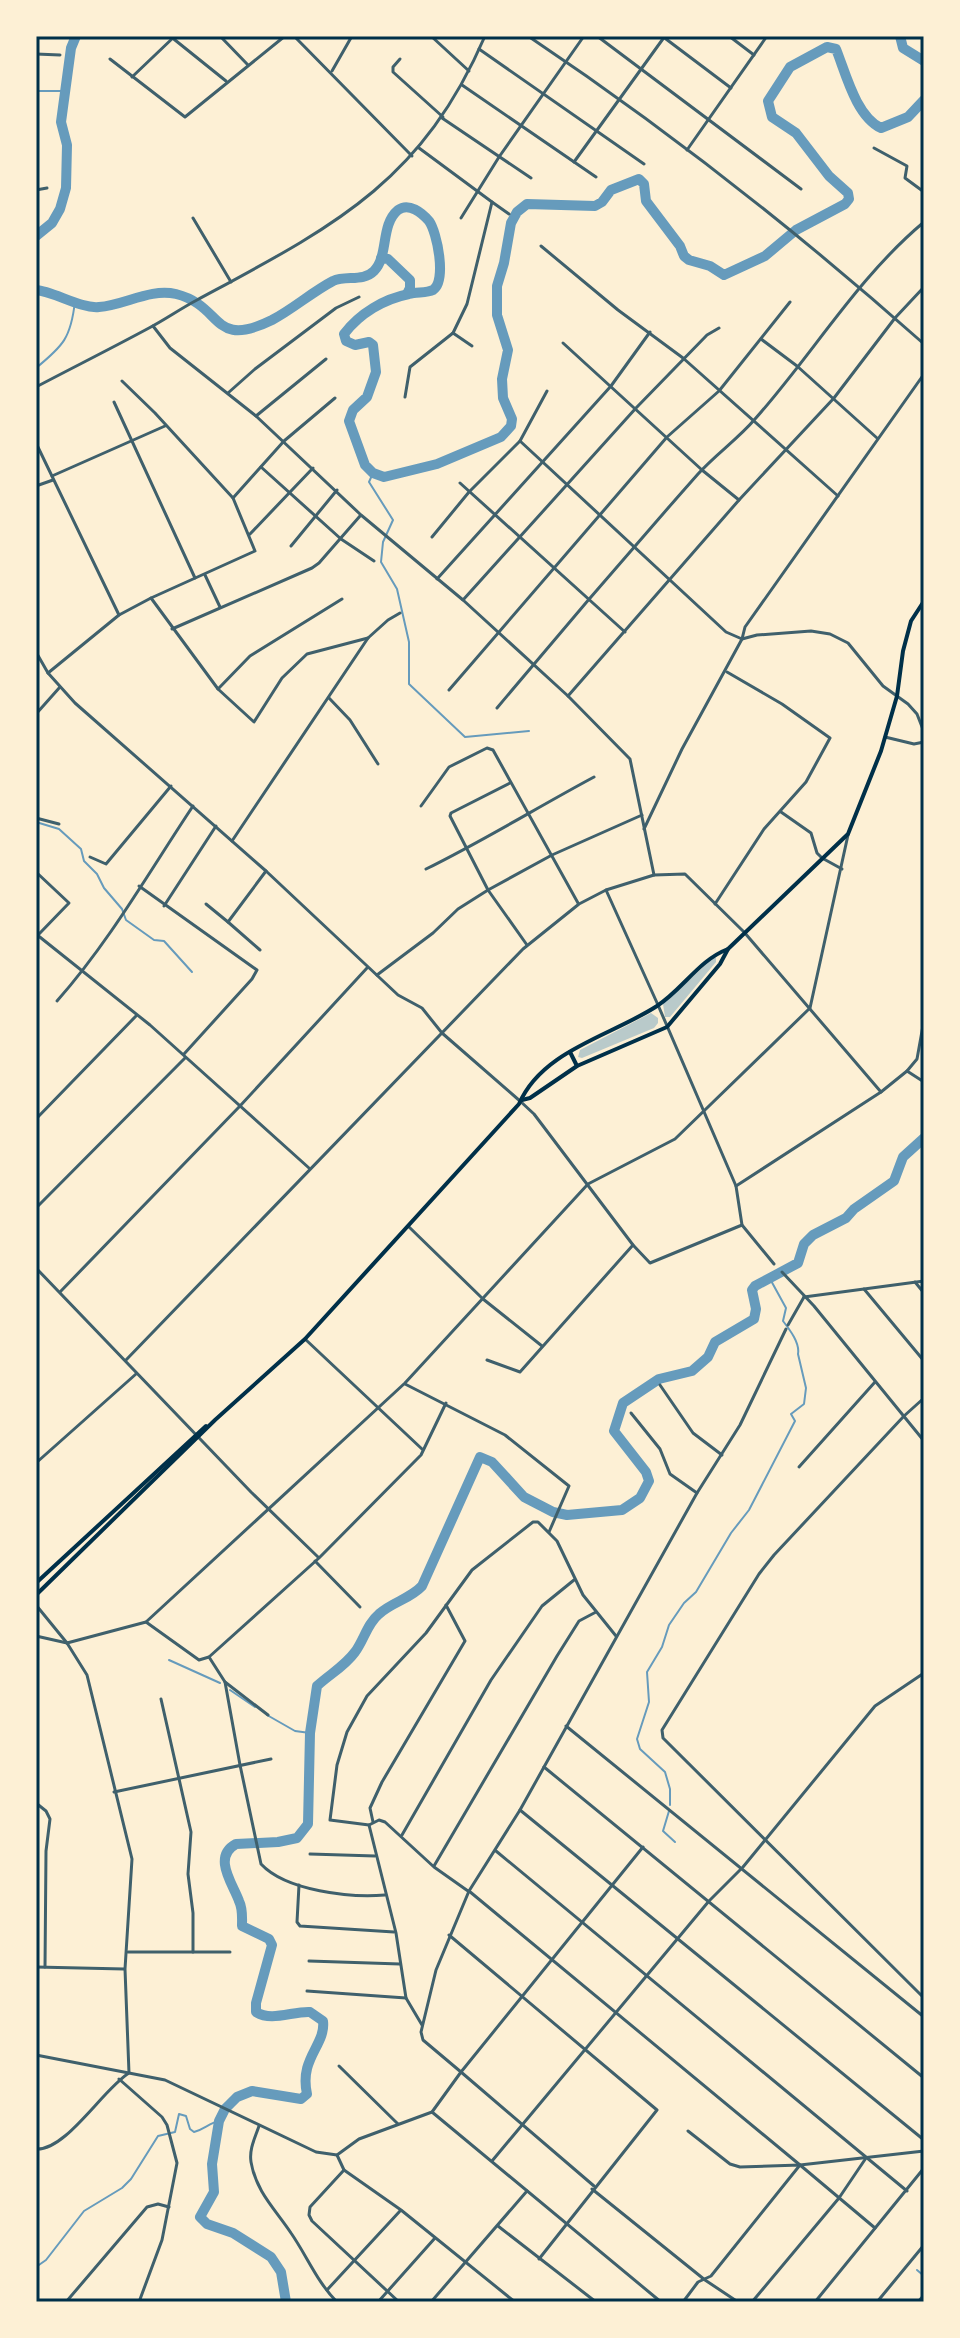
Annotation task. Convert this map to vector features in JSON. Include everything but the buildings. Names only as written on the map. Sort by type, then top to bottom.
[{"type":"main road","points":[[520,1101],[530,1098],[577,1066],[667,1027],[720,964],[728,949],[848,834],[885,737],[897,696],[911,621],[924,601]]},
{"type":"main road","points":[[36,1583],[305,1339],[520,1101],[545,1069],[570,1052],[658,1005],[713,954],[728,949]]},
{"type":"main road","points":[[570,1052],[577,1066]]},
{"type":"main road","points":[[36,1595],[196,1436]]},
{"type":"street","points":[[220,36],[248,65]]},
{"type":"street","points":[[110,59],[185,117],[285,36]]},
{"type":"street","points":[[294,36],[412,156]]},
{"type":"street","points":[[331,72],[352,36]]},
{"type":"street","points":[[431,36],[469,71]]},
{"type":"street","points":[[36,387],[231,282],[338,220],[373,194],[412,156],[443,118],[485,36]]},
{"type":"street","points":[[528,36],[687,150],[798,236],[924,344]]},
{"type":"street","points":[[461,218],[499,157],[584,36]]},
{"type":"street","points":[[597,36],[801,189]]},
{"type":"street","points":[[574,162],[663,36],[731,88]]},
{"type":"street","points":[[729,36],[754,55]]},
{"type":"street","points":[[687,150],[767,36]]},
{"type":"street","points":[[132,77],[172,37],[227,82]]},
{"type":"street","points":[[479,49],[644,164]]},
{"type":"street","points":[[36,54],[60,55]]},
{"type":"street","points":[[400,59],[393,72],[443,118],[531,178]]},
{"type":"street","points":[[462,85],[596,177]]},
{"type":"street","points":[[419,148],[509,214]]},
{"type":"street","points":[[874,148],[907,166],[905,178],[924,192]]},
{"type":"street","points":[[36,190],[47,188]]},
{"type":"street","points":[[405,397],[410,367],[453,333],[467,304],[492,202]]},
{"type":"street","points":[[193,218],[231,282]]},
{"type":"street","points":[[497,708],[702,470],[754,420],[845,303],[895,246],[924,222]]},
{"type":"street","points":[[541,246],[618,310],[683,358],[838,496]]},
{"type":"street","points":[[568,696],[739,500],[834,398],[895,318],[924,287]]},
{"type":"street","points":[[228,393],[336,308],[359,297]]},
{"type":"street","points":[[449,690],[667,437],[719,391],[790,302]]},
{"type":"street","points":[[153,326],[170,348],[256,416],[361,515],[463,600],[568,696],[630,759],[654,875]]},
{"type":"street","points":[[463,600],[683,358],[719,328]]},
{"type":"street","points":[[437,579],[611,386],[650,332]]},
{"type":"street","points":[[453,333],[472,346]]},
{"type":"street","points":[[761,339],[797,366],[877,438]]},
{"type":"street","points":[[563,343],[739,500]]},
{"type":"street","points":[[256,416],[326,359]]},
{"type":"street","points":[[644,829],[682,749],[726,672],[745,627],[924,374]]},
{"type":"street","points":[[48,673],[119,615],[255,551],[233,498],[122,381]]},
{"type":"street","points":[[432,537],[469,492],[520,441],[547,391]]},
{"type":"street","points":[[233,498],[284,441],[335,398]]},
{"type":"street","points":[[114,402],[195,578]]},
{"type":"street","points":[[36,486],[165,426]]},
{"type":"street","points":[[520,441],[726,632],[742,639],[811,631],[830,634],[848,643],[883,686],[917,714],[924,732]]},
{"type":"street","points":[[36,443],[119,615]]},
{"type":"street","points":[[261,467],[341,539],[374,561]]},
{"type":"street","points":[[250,534],[313,468]]},
{"type":"street","points":[[460,483],[625,632]]},
{"type":"street","points":[[291,546],[337,490]]},
{"type":"street","points":[[172,629],[312,568],[361,515]]},
{"type":"street","points":[[205,575],[220,607]]},
{"type":"street","points":[[151,598],[218,689],[254,722],[282,678],[307,654],[368,638]]},
{"type":"street","points":[[218,689],[250,656],[342,599]]},
{"type":"street","points":[[232,841],[368,638],[400,613]]},
{"type":"street","points":[[36,652],[60,687],[266,871],[367,968],[398,995],[422,1008],[442,1033],[534,1114],[650,1263],[742,1225]]},
{"type":"street","points":[[715,904],[764,829],[806,782],[830,738],[791,710],[726,672]]},
{"type":"street","points":[[36,714],[60,687]]},
{"type":"street","points":[[329,698],[350,720],[378,764]]},
{"type":"street","points":[[885,737],[914,744],[924,742]]},
{"type":"street","points":[[421,806],[449,767],[487,748],[493,750],[579,904]]},
{"type":"street","points":[[426,869],[594,777]]},
{"type":"street","points":[[510,783],[451,813],[488,890],[527,945]]},
{"type":"street","points":[[90,857],[106,864],[171,786]]},
{"type":"street","points":[[57,1001],[84,971],[125,913],[139,886],[193,806]]},
{"type":"street","points":[[781,812],[811,833],[817,853],[822,858],[842,869]]},
{"type":"street","points":[[377,975],[433,933],[458,909],[488,890],[552,855],[642,815]]},
{"type":"street","points":[[36,818],[59,824]]},
{"type":"street","points":[[164,906],[216,826]]},
{"type":"street","points":[[146,1622],[405,1383],[588,1184],[675,1139],[810,1008],[848,834]]},
{"type":"street","points":[[228,922],[266,871]]},
{"type":"street","points":[[36,872],[69,903],[37,934],[184,1056],[310,1168]]},
{"type":"street","points":[[126,1360],[527,945],[579,904],[606,890],[654,875],[685,874],[744,932],[881,1092]]},
{"type":"street","points":[[36,1208],[184,1056],[257,970],[139,886]]},
{"type":"street","points":[[606,890],[736,1186],[742,1225],[774,1264]]},
{"type":"street","points":[[206,904],[260,950]]},
{"type":"street","points":[[60,1292],[240,1106],[367,968]]},
{"type":"street","points":[[36,1119],[136,1016]]},
{"type":"street","points":[[736,1186],[881,1092],[907,1071],[917,1059],[924,1020]]},
{"type":"street","points":[[917,1059],[924,1062]]},
{"type":"street","points":[[907,1071],[924,1082]]},
{"type":"street","points":[[408,1226],[483,1299],[543,1347]]},
{"type":"street","points":[[487,1360],[520,1372],[633,1245]]},
{"type":"street","points":[[36,1268],[360,1607]]},
{"type":"street","points":[[782,1272],[924,1441]]},
{"type":"street","points":[[804,1297],[924,1280]]},
{"type":"street","points":[[915,1282],[924,1293]]},
{"type":"street","points":[[864,1289],[924,1361]]},
{"type":"street","points":[[738,2302],[705,2280],[593,2188],[423,2040],[422,2025],[449,1935],[469,1891],[520,1810],[697,1493],[740,1425],[804,1297]]},
{"type":"street","points":[[305,1339],[422,1450]]},
{"type":"street","points":[[36,1463],[136,1374]]},
{"type":"street","points":[[799,1467],[875,1382]]},
{"type":"street","points":[[405,1383],[514,1440],[569,1486],[549,1532]]},
{"type":"street","points":[[660,1385],[693,1433],[722,1455]]},
{"type":"street","points":[[924,1398],[774,1555],[662,1730],[663,1738],[924,1998]]},
{"type":"street","points":[[36,1636],[67,1643],[146,1622],[199,1660],[209,1657],[317,1559],[421,1455],[446,1403]]},
{"type":"street","points":[[631,1413],[660,1449],[670,1474],[697,1493]]},
{"type":"street","points":[[616,1636],[574,1580],[557,1541],[538,1522],[527,1525],[472,1570],[426,1633],[367,1696],[347,1732],[337,1765],[330,1820],[385,1822],[434,1867],[469,1891],[875,2228]]},
{"type":"street","points":[[402,1835],[491,1680],[546,1601],[574,1580]]},
{"type":"street","points":[[36,1605],[67,1643],[87,1675],[132,1859],[125,1969],[129,2073]]},
{"type":"street","points":[[422,2025],[406,1998],[396,1933],[375,1856],[370,1808],[382,1782],[465,1641],[446,1605]]},
{"type":"street","points":[[434,1867],[564,1644],[579,1621],[596,1612]]},
{"type":"street","points":[[209,1657],[225,1682],[268,1715]]},
{"type":"street","points":[[492,2161],[614,2012],[709,1901],[743,1867],[875,1706],[924,1673]]},
{"type":"street","points":[[225,1682],[261,1864],[266,1870],[299,1885],[340,1894],[385,1895]]},
{"type":"street","points":[[161,1699],[192,1838],[188,1874],[193,1913],[193,1952]]},
{"type":"street","points":[[566,1726],[924,2017]]},
{"type":"street","points":[[114,1792],[271,1759]]},
{"type":"street","points":[[544,1767],[924,2078]]},
{"type":"street","points":[[36,1803],[50,1819],[46,1851],[45,1967]]},
{"type":"street","points":[[520,1810],[924,2140]]},
{"type":"street","points":[[36,2055],[165,2080],[316,2152],[337,2155],[359,2139],[432,2112],[643,1847]]},
{"type":"street","points":[[496,1851],[907,2191]]},
{"type":"street","points":[[310,1854],[375,1856]]},
{"type":"street","points":[[299,1885],[297,1922],[300,1926],[396,1933]]},
{"type":"street","points":[[449,1935],[657,2110],[539,2259]]},
{"type":"street","points":[[128,1952],[230,1952]]},
{"type":"street","points":[[309,1961],[400,1964]]},
{"type":"street","points":[[36,1967],[125,1969]]},
{"type":"street","points":[[307,1991],[406,1998]]},
{"type":"street","points":[[339,2066],[398,2124]]},
{"type":"street","points":[[36,2149],[49,2148],[72,2129],[119,2079],[129,2073]]},
{"type":"street","points":[[119,2079],[162,2117],[177,2163],[162,2240],[139,2302]]},
{"type":"street","points":[[432,2112],[661,2302]]},
{"type":"street","points":[[259,2126],[250,2150],[255,2178],[267,2203],[337,2302]]},
{"type":"street","points":[[688,2131],[730,2164],[740,2167],[800,2165],[924,2151]]},
{"type":"street","points":[[337,2155],[344,2170],[401,2210],[515,2302]]},
{"type":"street","points":[[752,2302],[839,2198],[867,2157]]},
{"type":"street","points":[[683,2302],[698,2282],[705,2280],[800,2165]]},
{"type":"street","points":[[815,2302],[924,2168]]},
{"type":"street","points":[[344,2170],[310,2207],[309,2215],[399,2302]]},
{"type":"street","points":[[431,2302],[527,2191]]},
{"type":"street","points":[[66,2302],[147,2207],[158,2204],[169,2207]]},
{"type":"street","points":[[327,2290],[401,2210]]},
{"type":"street","points":[[498,2226],[596,2302]]},
{"type":"street","points":[[378,2302],[435,2238]]},
{"type":"street","points":[[877,2302],[924,2245]]},
{"type":"street","points":[[918,2302],[924,2295]]},
{"type":"shaded area","points":[[713,958],[716,962],[670,1017],[665,1017],[663,1004]]},
{"type":"shaded area","points":[[651,1013],[658,1018],[654,1028],[578,1057],[580,1050]]},
{"type":"waterway","points":[[36,236],[52,223],[66,188],[67,145],[61,122],[71,48],[76,36]]},
{"type":"waterway","points":[[900,36],[903,48],[924,61]]},
{"type":"waterway","points":[[36,290],[92,307],[109,306],[157,293],[176,294],[203,307],[227,328],[252,328],[280,316],[333,281],[370,274],[379,265],[392,216],[402,208],[415,210],[429,221],[435,235],[440,267],[437,285],[431,291],[412,293],[382,303],[365,313],[344,334],[346,341],[355,345],[369,342],[373,345],[376,372],[367,397],[353,410],[349,421],[365,465],[373,473],[384,477],[437,464],[501,437],[511,426],[512,419],[503,398],[502,379],[508,350],[497,315],[497,286],[511,223],[517,212],[527,204],[595,206],[611,190],[639,179],[644,184],[646,201],[684,256],[724,275],[765,256],[796,230],[849,199],[848,193],[829,176],[796,133],[772,117],[768,101],[790,67],[827,47],[836,49],[858,104],[881,128],[908,117],[924,100]]},
{"type":"waterway","points":[[36,91],[65,91]]},
{"type":"waterway","points":[[381,258],[388,259],[410,280],[407,294]]},
{"type":"waterway","points":[[36,368],[64,340],[75,301]]},
{"type":"waterway","points":[[373,473],[369,482],[393,520],[383,542],[381,562],[397,589],[409,642],[409,684],[465,737],[529,731]]},
{"type":"waterway","points":[[36,822],[59,829],[81,849],[84,861],[122,909],[126,920],[154,940],[164,941],[192,972]]},
{"type":"waterway","points":[[286,2302],[281,2272],[271,2257],[233,2233],[207,2224],[200,2217],[214,2192],[212,2164],[219,2121],[225,2109],[237,2097],[252,2091],[301,2099],[307,2094],[309,2061],[323,2030],[323,2021],[310,2012],[275,2016],[256,2012],[272,1945],[269,1939],[242,1926],[241,1907],[225,1863],[229,1849],[236,1844],[297,1838],[308,1824],[310,1733],[317,1686],[351,1657],[379,1614],[422,1586],[480,1457],[492,1462],[524,1497],[553,1512],[567,1515],[622,1510],[640,1498],[649,1481],[646,1472],[614,1431],[623,1403],[659,1379],[692,1371],[708,1357],[715,1342],[754,1319],[756,1309],[752,1290],[755,1286],[798,1263],[804,1244],[813,1235],[846,1218],[894,1181],[903,1157],[924,1138]]},
{"type":"waterway","points":[[670,1805],[665,1772],[640,1749],[637,1739],[649,1702],[647,1672],[662,1647],[669,1625],[696,1592],[731,1533],[749,1510],[795,1421],[791,1414],[804,1404],[806,1388],[797,1345],[783,1321],[786,1308],[769,1277]]},
{"type":"waterway","points":[[169,1660],[220,1683]]},
{"type":"waterway","points":[[230,1690],[255,1707]]},
{"type":"waterway","points":[[267,1715],[295,1731],[310,1733]]},
{"type":"waterway","points":[[669,1811],[663,1831],[675,1842]]},
{"type":"waterway","points":[[36,2267],[46,2260],[84,2211],[131,2179],[158,2136],[175,2132],[179,2114],[186,2116],[194,2132],[219,2121]]},
{"type":"waterway","points":[[917,2270],[924,2276]]}]
